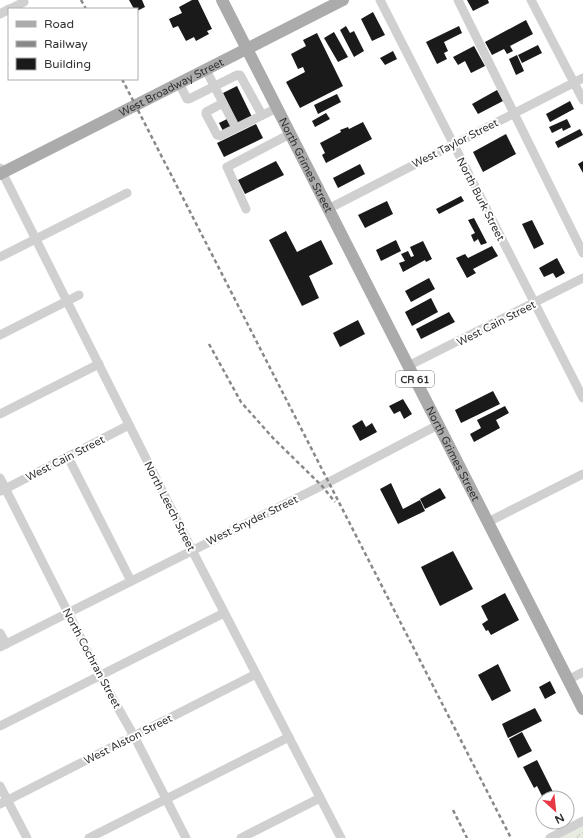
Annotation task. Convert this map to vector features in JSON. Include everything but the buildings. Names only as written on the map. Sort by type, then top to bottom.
[{"type":"main road","name":"CR 61","points":[[222,0],[247,49]]},
{"type":"main road","name":"West Broadway Street","points":[[1,172],[343,0]]},
{"type":"main road","name":"North Grimes Street","points":[[247,49],[583,709]]},
{"type":"street","name":"North Burk Street","points":[[380,0],[583,398]]},
{"type":"street","points":[[458,0],[583,253]]},
{"type":"street","points":[[531,0],[583,100]]},
{"type":"street","points":[[11,8],[24,2]]},
{"type":"street","points":[[206,70],[236,128]]},
{"type":"street","points":[[179,83],[187,99],[189,99],[237,75],[240,75],[262,115]]},
{"type":"street","name":"West Taylor Street","points":[[328,209],[583,78]]},
{"type":"street","points":[[223,103],[206,112],[217,135],[220,136],[277,108]]},
{"type":"street","points":[[246,209],[226,167],[290,134]]},
{"type":"street","name":"North Leech Street","points":[[1,172],[224,613],[341,838]]},
{"type":"street","points":[[0,257],[127,193]]},
{"type":"street","name":"West Cain Street","points":[[408,366],[583,278]]},
{"type":"street","points":[[0,335],[79,295]]},
{"type":"street","points":[[0,414],[99,364]]},
{"type":"street","name":"West Cain Street","points":[[3,490],[129,425]]},
{"type":"street","name":"West Snyder Street","points":[[3,646],[329,482],[438,425]]},
{"type":"street","points":[[68,457],[131,581]]},
{"type":"street","points":[[488,522],[583,474]]},
{"type":"street","name":"North Cochran Street","points":[[0,478],[3,490],[68,612],[100,676],[134,736],[186,838]]},
{"type":"street","points":[[0,726],[224,613]]},
{"type":"street","points":[[0,633],[3,646]]},
{"type":"street","points":[[568,680],[583,672]]},
{"type":"street","name":"West Alston Street","points":[[4,802],[256,674]]},
{"type":"street","points":[[89,838],[288,737]]},
{"type":"street","points":[[0,786],[4,802],[27,838]]},
{"type":"street","points":[[241,838],[320,798]]},
{"type":"street","points":[[550,838],[583,821]]},
{"type":"path","points":[[578,838],[577,836],[583,833]]},
{"type":"shaded area","points":[[583,826],[583,838],[560,838]]},
{"type":"railway","points":[[81,0],[85,8]]},
{"type":"railway","points":[[123,80],[511,838]]},
{"type":"railway","points":[[209,344],[241,402],[273,438],[322,486],[335,502]]},
{"type":"railway","points":[[453,810],[467,838]]}]
